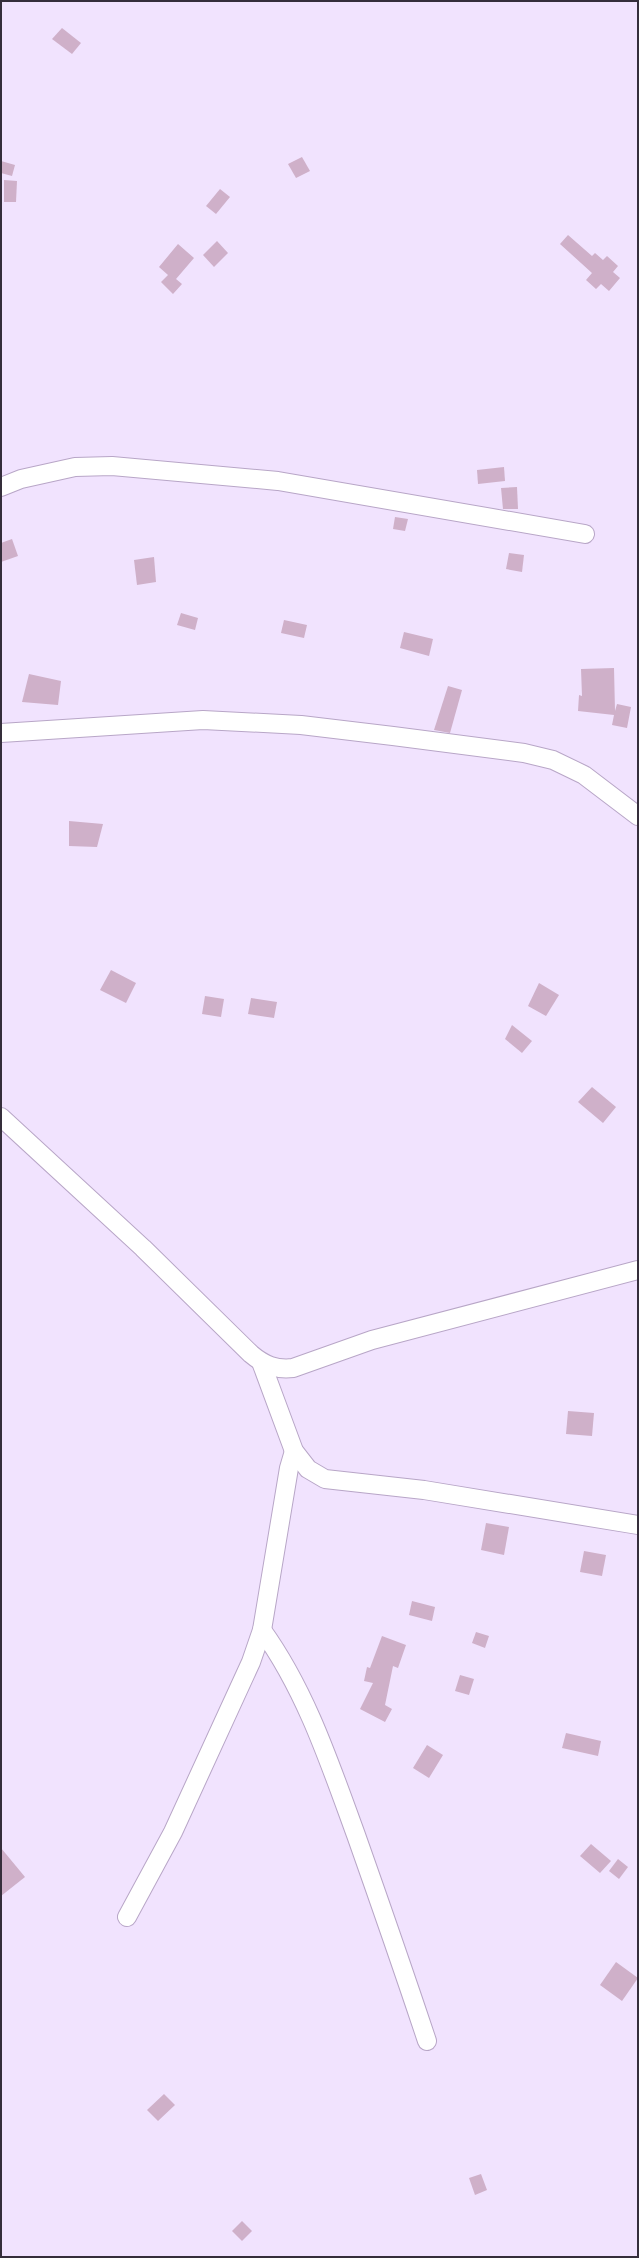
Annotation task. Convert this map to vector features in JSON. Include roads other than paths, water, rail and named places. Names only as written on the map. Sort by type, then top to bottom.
[{"type":"street","points":[[1,487],[21,479],[75,467],[112,466],[278,481],[586,534]]},
{"type":"street","points":[[1,733],[204,720],[301,725],[524,753],[553,760],[584,775],[638,816]]},
{"type":"street","points":[[1,1117],[143,1248],[260,1362],[294,1451],[308,1469],[325,1479],[424,1490],[638,1524]]},
{"type":"street","points":[[260,1362],[282,1369],[293,1368],[372,1340],[638,1270]]},
{"type":"street","points":[[127,1917],[173,1832],[251,1662],[262,1630],[289,1468],[294,1451]]},
{"type":"street","points":[[262,1630],[298,1688],[338,1786],[427,2041]]}]
